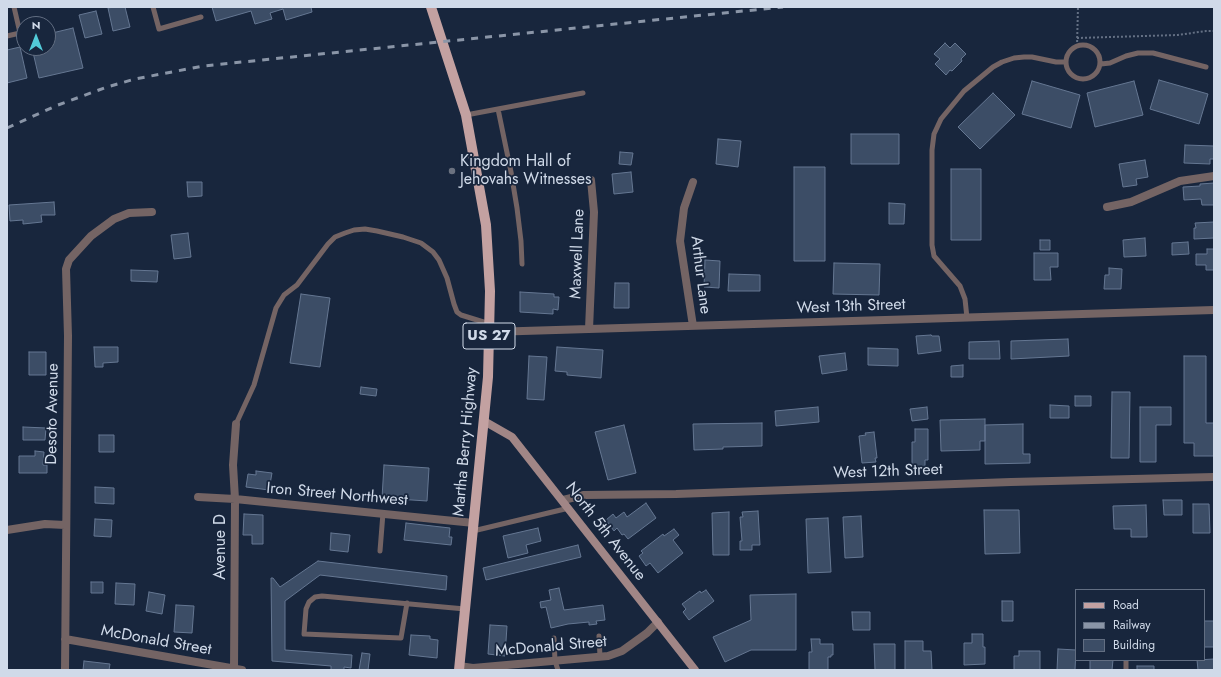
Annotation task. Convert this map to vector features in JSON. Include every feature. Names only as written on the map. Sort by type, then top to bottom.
[{"type":"main road","name":"Martha Berry Highway","points":[[432,7],[466,115],[486,225],[490,291],[488,377],[459,668]]},
{"type":"street","points":[[1106,207],[1130,202],[1180,181],[1214,176]]},
{"type":"street","name":"Maxwell Lane","points":[[589,329],[594,212],[591,180]]},
{"type":"street","name":"Arthur Lane","points":[[693,326],[680,241],[684,208],[694,182]]},
{"type":"street","name":"Desoto Avenue","points":[[65,670],[65,525],[68,336],[66,269],[69,260],[91,236],[114,219],[129,213],[152,212]]},
{"type":"street","name":"West 13th Street","points":[[490,328],[589,329],[1214,310]]},
{"type":"street","name":"North 5th Avenue","points":[[484,421],[512,437],[696,670]]},
{"type":"street","name":"Avenue D","points":[[236,424],[233,466],[235,499],[236,670]]},
{"type":"street","name":"West 12th Street","points":[[563,500],[584,495],[676,494],[1003,482],[1214,477]]},
{"type":"street","name":"Iron Street Northwest","points":[[198,497],[383,513],[473,527]]},
{"type":"street","points":[[7,530],[45,524],[65,525]]},
{"type":"street","name":"McDonald Street","points":[[459,668],[615,655],[648,633],[658,622]]},
{"type":"street","name":"McDonald Street","points":[[65,639],[236,670]]},
{"type":"lane","points":[[7,36],[20,33],[14,7]]},
{"type":"lane","points":[[153,7],[159,29],[201,17]]},
{"type":"lane","points":[[1088,45],[1096,50],[1100,57],[1101,64],[1098,72],[1087,79],[1079,79],[1071,75],[1068,71],[1066,62],[1069,52],[1077,46],[1088,45]]},
{"type":"lane","points":[[1101,64],[1110,63],[1126,56],[1138,53],[1153,53],[1206,67]]},
{"type":"lane","points":[[967,318],[965,299],[960,286],[934,256],[932,246],[932,150],[934,134],[941,119],[964,90],[993,67],[1002,62],[1014,58],[1032,57],[1056,62],[1066,62]]},
{"type":"lane","points":[[466,115],[583,93]]},
{"type":"lane","points":[[498,109],[514,193],[521,241],[522,264]]},
{"type":"lane","points":[[236,424],[254,385],[276,308],[284,295],[297,284],[335,236],[354,230],[365,229],[403,236],[421,243],[433,252],[439,260],[457,312],[490,328]]},
{"type":"lane","points":[[473,527],[569,508]]},
{"type":"lane","points":[[380,551],[383,513]]},
{"type":"lane","points":[[407,604],[400,638],[304,634],[306,609],[309,602],[315,597],[322,596],[465,609]]},
{"type":"lane","points":[[598,636],[600,657]]},
{"type":"lane","points":[[554,638],[555,661],[558,670]]},
{"type":"path","points":[[1077,46],[1078,7]]},
{"type":"path","points":[[1077,38],[1178,35],[1214,31]]},
{"type":"building","points":[[125,7],[130,27],[113,31],[108,8]]},
{"type":"building","points":[[212,7],[311,7],[312,12],[286,20],[283,9],[270,13],[272,19],[255,24],[251,11],[216,21]]},
{"type":"building","points":[[96,11],[102,34],[85,38],[79,15]]},
{"type":"building","points":[[73,28],[83,68],[39,78],[34,56],[56,56],[56,32]]},
{"type":"building","points":[[945,43],[950,48],[955,43],[966,54],[961,59],[962,61],[946,75],[935,64],[940,59],[934,54]]},
{"type":"building","points":[[16,48],[16,56],[22,56],[27,78],[7,83],[7,50]]},
{"type":"building","points":[[1159,80],[1208,94],[1199,124],[1150,109]]},
{"type":"building","points":[[1032,81],[1080,95],[1071,128],[1022,114]]},
{"type":"building","points":[[1134,81],[1143,115],[1095,127],[1087,93]]},
{"type":"building","points":[[993,93],[1015,115],[980,149],[958,127]]},
{"type":"building","points":[[851,134],[899,134],[899,164],[851,164]]},
{"type":"building","points":[[718,139],[741,141],[738,167],[716,164]]},
{"type":"building","points":[[1185,145],[1214,146],[1214,159],[1210,159],[1210,164],[1184,163]]},
{"type":"building","points":[[620,152],[633,153],[631,165],[619,164]]},
{"type":"building","points":[[1145,160],[1148,177],[1136,179],[1137,185],[1123,187],[1119,164]]},
{"type":"building","points":[[794,167],[825,167],[825,261],[794,261]]},
{"type":"building","points":[[951,169],[981,169],[981,240],[951,240]]},
{"type":"building","points":[[631,172],[633,192],[614,194],[612,174]]},
{"type":"building","points":[[187,182],[202,182],[202,196],[188,197]]},
{"type":"building","points":[[1214,183],[1214,205],[1202,205],[1201,199],[1184,200],[1183,187]]},
{"type":"building","points":[[54,202],[55,215],[41,215],[42,222],[23,224],[23,220],[10,221],[9,205]]},
{"type":"building","points":[[889,203],[905,204],[904,224],[889,224]]},
{"type":"building","points":[[1214,222],[1214,238],[1194,239],[1194,228],[1196,228],[1195,223]]},
{"type":"building","points":[[188,233],[191,257],[174,259],[171,235]]},
{"type":"building","points":[[1145,238],[1146,256],[1124,257],[1123,240]]},
{"type":"building","points":[[1040,240],[1050,240],[1050,250],[1040,250]]},
{"type":"building","points":[[1188,242],[1189,254],[1172,255],[1172,243]]},
{"type":"building","points":[[1207,249],[1214,249],[1214,270],[1206,270],[1206,265],[1196,265],[1196,254],[1207,254]]},
{"type":"building","points":[[1034,253],[1058,253],[1058,267],[1050,267],[1051,280],[1034,280]]},
{"type":"building","points":[[705,260],[720,261],[719,288],[704,287]]},
{"type":"building","points":[[834,263],[880,264],[879,295],[833,294]]},
{"type":"building","points":[[1109,268],[1122,269],[1121,289],[1104,289],[1105,275],[1109,275]]},
{"type":"building","points":[[131,270],[158,271],[157,282],[131,281]]},
{"type":"building","points":[[729,274],[760,275],[760,291],[728,291]]},
{"type":"building","points":[[615,283],[629,283],[629,308],[614,308]]},
{"type":"building","points":[[520,292],[554,294],[554,297],[559,297],[558,310],[553,309],[553,314],[520,312]]},
{"type":"building","points":[[301,294],[330,298],[320,367],[290,363]]},
{"type":"building","points":[[916,336],[939,336],[941,351],[918,354]]},
{"type":"building","points":[[1068,339],[1069,356],[1011,359],[1011,341]]},
{"type":"building","points":[[999,341],[1000,359],[969,359],[969,342]]},
{"type":"building","points":[[94,347],[118,347],[118,362],[103,363],[103,367],[95,367]]},
{"type":"building","points":[[557,347],[603,350],[601,378],[567,375],[567,372],[555,371]]},
{"type":"building","points":[[868,348],[898,349],[898,366],[868,365]]},
{"type":"building","points":[[29,352],[46,352],[46,375],[29,375]]},
{"type":"building","points":[[845,353],[847,370],[822,374],[819,356]]},
{"type":"building","points":[[529,356],[547,357],[544,400],[527,399]]},
{"type":"building","points":[[1184,356],[1206,356],[1206,423],[1214,423],[1214,456],[1194,456],[1194,443],[1184,443]]},
{"type":"building","points":[[963,365],[963,377],[951,377],[951,366]]},
{"type":"building","points":[[361,387],[377,389],[376,396],[360,394]]},
{"type":"building","points":[[1112,392],[1130,392],[1129,458],[1111,458]]},
{"type":"building","points":[[1075,396],[1091,396],[1091,406],[1075,406]]},
{"type":"building","points":[[1050,405],[1069,406],[1069,418],[1050,418]]},
{"type":"building","points":[[818,407],[819,422],[776,426],[775,411]]},
{"type":"building","points":[[927,407],[928,419],[912,421],[910,409]]},
{"type":"building","points":[[1140,407],[1171,407],[1171,425],[1156,425],[1156,462],[1140,462]]},
{"type":"building","points":[[985,419],[985,441],[980,441],[980,450],[941,451],[940,420]]},
{"type":"building","points":[[762,423],[762,446],[723,447],[723,449],[694,450],[693,424]]},
{"type":"building","points":[[1023,424],[1023,454],[1030,454],[1030,463],[985,464],[985,425]]},
{"type":"building","points":[[624,425],[636,473],[608,480],[595,432]]},
{"type":"building","points":[[23,427],[46,428],[45,440],[23,440]]},
{"type":"building","points":[[915,429],[928,429],[928,460],[925,460],[925,468],[912,468],[912,442],[915,442]]},
{"type":"building","points":[[874,432],[877,458],[875,458],[876,462],[862,463],[859,436],[866,435],[865,433]]},
{"type":"building","points":[[99,435],[114,435],[114,452],[99,452]]},
{"type":"building","points":[[35,451],[44,452],[43,465],[47,465],[47,473],[19,473],[19,456],[35,456]]},
{"type":"building","points":[[384,465],[429,468],[427,501],[382,498]]},
{"type":"building","points":[[256,471],[272,473],[269,490],[246,487],[248,474],[256,475]]},
{"type":"building","points":[[95,487],[114,488],[114,504],[95,503]]},
{"type":"building","points":[[1163,500],[1182,500],[1182,515],[1164,515]]},
{"type":"building","points":[[646,503],[656,518],[628,539],[624,534],[622,535],[617,528],[614,531],[606,520],[613,514],[616,518],[624,512],[627,517]]},
{"type":"building","points":[[1193,504],[1209,504],[1210,533],[1193,533]]},
{"type":"building","points":[[1146,505],[1147,537],[1131,537],[1131,529],[1114,529],[1113,506]]},
{"type":"building","points":[[984,510],[1019,510],[1020,553],[985,554]]},
{"type":"building","points":[[758,511],[760,545],[752,545],[752,550],[740,550],[740,541],[742,541],[740,517],[743,517],[742,512]]},
{"type":"building","points":[[729,512],[729,555],[713,555],[712,513]]},
{"type":"building","points":[[244,514],[263,515],[263,544],[252,544],[252,535],[243,535]]},
{"type":"building","points":[[861,516],[863,557],[845,558],[843,517]]},
{"type":"building","points":[[828,518],[831,572],[808,573],[806,519]]},
{"type":"building","points":[[95,519],[112,520],[111,537],[94,536]]},
{"type":"building","points":[[406,523],[450,528],[449,537],[452,537],[451,545],[404,540]]},
{"type":"building","points":[[538,528],[541,541],[526,545],[528,553],[508,558],[503,536]]},
{"type":"building","points":[[674,529],[679,535],[673,540],[683,553],[658,573],[650,563],[646,566],[639,556],[643,553],[641,551],[663,534],[664,536]]},
{"type":"building","points":[[331,533],[350,535],[348,552],[330,550]]},
{"type":"building","points":[[578,545],[581,557],[486,580],[483,568]]},
{"type":"building","points":[[318,561],[447,576],[446,590],[320,575],[285,601],[285,650],[352,655],[351,668],[344,667],[344,670],[331,670],[331,666],[272,661],[271,578],[273,578],[280,587]]},
{"type":"building","points":[[91,582],[103,582],[103,593],[91,593]]},
{"type":"building","points":[[116,583],[135,584],[134,605],[115,604]]},
{"type":"building","points":[[559,588],[564,610],[603,605],[605,620],[596,621],[597,624],[589,625],[589,622],[568,624],[551,628],[546,607],[541,608],[540,602],[551,600],[549,590]]},
{"type":"building","points":[[706,590],[714,601],[689,620],[683,612],[686,609],[682,604],[700,591],[701,593]]},
{"type":"building","points":[[149,592],[165,595],[162,614],[146,611]]},
{"type":"building","points":[[796,594],[796,650],[751,650],[725,662],[713,637],[751,620],[750,595]]},
{"type":"building","points":[[1002,601],[1013,601],[1013,621],[1002,621]]},
{"type":"building","points":[[176,605],[194,606],[192,633],[174,632]]},
{"type":"building","points":[[852,612],[870,612],[870,630],[853,630]]},
{"type":"building","points":[[1205,621],[1214,621],[1214,647],[1205,647]]},
{"type":"building","points":[[490,625],[507,626],[505,656],[488,654]]},
{"type":"building","points":[[972,634],[983,634],[985,664],[964,665],[964,643],[972,643]]},
{"type":"building","points":[[411,635],[430,636],[430,639],[438,640],[437,658],[409,655]]},
{"type":"building","points":[[811,639],[820,639],[820,644],[833,644],[833,655],[828,657],[828,670],[809,670],[809,652],[812,652]]},
{"type":"building","points":[[905,641],[923,641],[923,651],[931,651],[932,670],[905,670]]},
{"type":"building","points":[[874,644],[895,644],[895,670],[875,670]]},
{"type":"building","points":[[1058,649],[1075,650],[1075,670],[1057,670]]},
{"type":"building","points":[[1019,651],[1040,651],[1040,670],[1014,670],[1014,656],[1019,656]]},
{"type":"building","points":[[362,653],[370,654],[368,670],[359,670]]},
{"type":"building","points":[[1214,659],[1214,670],[1198,670],[1197,661],[1205,661],[1205,660]]},
{"type":"building","points":[[84,661],[110,664],[109,670],[83,670]]},
{"type":"building","points":[[1090,661],[1113,661],[1112,670],[1090,670]]},
{"type":"building","points":[[1137,666],[1154,666],[1154,670],[1137,670]]},
{"type":"railway","points":[[7,128],[58,105],[107,87],[135,79],[203,66],[783,7]]},
{"type":"place","name":"Kingdom Hall of Jehovahs Witnesses","points":[[452,171]]}]
